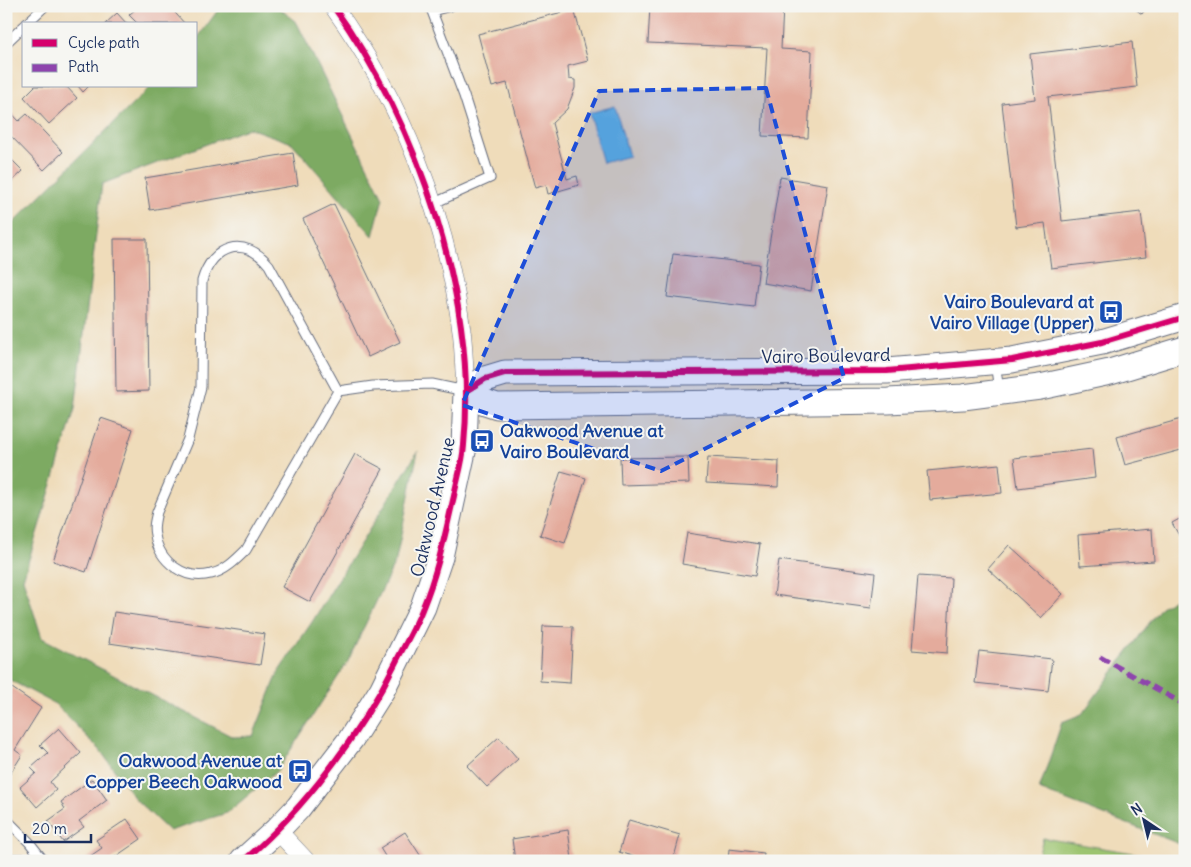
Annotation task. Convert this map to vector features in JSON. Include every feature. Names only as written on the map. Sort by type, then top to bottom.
[{"type":"street","name":"Oakwood Avenue","points":[[255,857],[298,808],[351,739],[382,690],[423,608],[440,557],[464,447],[466,391],[462,334],[453,282],[440,230],[408,137],[390,98],[350,30],[333,6]]},
{"type":"street","name":"Vairo Boulevard","points":[[466,391],[482,401],[497,406],[887,386],[995,362],[1102,342],[1185,317]]},
{"type":"street","name":"Vairo Boulevard","points":[[887,386],[963,397],[1040,387],[1110,372],[1185,349]]},
{"type":"street","points":[[277,830],[306,861]]},
{"type":"lane","points":[[28,22],[44,6]]},
{"type":"lane","points":[[432,204],[490,178],[464,96],[431,9],[451,6]]},
{"type":"lane","points":[[6,43],[22,28]]},
{"type":"lane","points":[[238,247],[250,249],[260,255],[269,265],[338,391],[246,550],[226,567],[213,574],[196,576],[182,573],[168,562],[154,536],[154,524],[157,512],[188,439],[200,387],[202,281],[205,270],[213,258],[225,249],[238,247]]},
{"type":"lane","points":[[995,362],[1000,392]]},
{"type":"lane","points":[[338,391],[373,386],[432,384],[466,391]]},
{"type":"lane","points":[[6,819],[44,860]]},
{"type":"lane","points":[[6,859],[44,860]]},
{"type":"highlighted area","points":[[766,88],[844,378],[661,471],[462,405],[599,91]]},
{"type":"green space","points":[[221,6],[277,6],[297,23],[383,198],[373,236],[292,143],[249,128],[102,184],[75,409],[23,579],[42,638],[233,737],[253,736],[279,671],[312,622],[418,451],[396,560],[347,663],[277,771],[227,813],[169,831],[135,799],[100,750],[55,704],[6,678],[6,230],[149,88],[198,88],[198,37]]},
{"type":"green space","points":[[1185,593],[1185,846],[1039,790],[1062,722],[1082,714],[1161,607]]},
{"type":"green space","points":[[1043,838],[1181,861],[1037,861]]},
{"type":"water","points":[[615,106],[629,156],[603,163],[589,113]]},
{"type":"building","points":[[139,6],[169,6],[183,22],[136,22],[129,15]]},
{"type":"building","points":[[650,6],[783,6],[781,49],[812,51],[808,138],[762,136],[767,48],[648,43]]},
{"type":"building","points":[[1131,6],[1147,6],[1142,14]]},
{"type":"building","points":[[574,9],[588,61],[568,66],[569,79],[575,80],[575,88],[567,109],[552,123],[567,179],[577,176],[579,185],[548,194],[546,185],[535,188],[507,83],[492,87],[478,34]]},
{"type":"building","points":[[117,13],[125,22],[107,22]]},
{"type":"building","points":[[1132,42],[1137,87],[1048,97],[1062,221],[1141,212],[1146,257],[1051,268],[1045,223],[1016,227],[1002,103],[1035,99],[1030,54]]},
{"type":"building","points":[[33,88],[68,88],[77,98],[49,124],[24,97]]},
{"type":"building","points":[[6,107],[19,121],[27,114],[63,152],[44,170],[6,131]]},
{"type":"building","points":[[293,153],[298,185],[150,210],[145,178]]},
{"type":"building","points":[[6,154],[23,171],[6,187]]},
{"type":"building","points":[[780,177],[828,185],[811,291],[763,283]]},
{"type":"building","points":[[334,204],[400,342],[368,357],[303,219]]},
{"type":"building","points":[[114,239],[147,239],[149,391],[116,392]]},
{"type":"building","points":[[673,254],[759,264],[754,307],[667,297]]},
{"type":"building","points":[[101,418],[133,429],[86,572],[53,561]]},
{"type":"building","points":[[1185,418],[1185,449],[1125,465],[1117,437]]},
{"type":"building","points":[[1092,449],[1095,478],[1018,488],[1014,458]]},
{"type":"building","points":[[355,454],[383,469],[310,602],[282,587]]},
{"type":"building","points":[[688,457],[689,483],[621,485],[620,458]]},
{"type":"building","points":[[708,457],[779,461],[778,487],[706,483]]},
{"type":"building","points":[[999,464],[1002,493],[930,500],[927,471]]},
{"type":"building","points":[[561,471],[586,478],[565,543],[540,535]]},
{"type":"building","points":[[1185,516],[1185,546],[1172,523]]},
{"type":"building","points":[[1152,529],[1154,561],[1080,566],[1078,535]]},
{"type":"building","points":[[687,533],[760,544],[755,576],[682,564]]},
{"type":"building","points":[[1009,545],[1063,594],[1041,618],[988,569]]},
{"type":"building","points":[[779,560],[875,573],[871,608],[774,595]]},
{"type":"building","points":[[918,576],[951,578],[947,653],[912,650]]},
{"type":"building","points":[[114,612],[265,634],[260,665],[109,643]]},
{"type":"building","points":[[543,626],[573,627],[570,683],[540,681]]},
{"type":"building","points":[[979,651],[1052,659],[1048,691],[975,683]]},
{"type":"building","points":[[12,688],[41,708],[15,750],[22,755],[10,774],[6,772],[6,697]]},
{"type":"building","points":[[59,728],[81,753],[50,782],[56,790],[37,807],[20,787],[36,773],[31,768],[48,753],[40,745]]},
{"type":"building","points":[[499,737],[518,759],[487,787],[467,766]]},
{"type":"building","points":[[92,779],[107,800],[79,821],[84,827],[63,842],[48,821],[65,809],[61,802]]},
{"type":"building","points":[[127,819],[141,839],[112,859],[113,861],[83,861],[102,848],[96,840]]},
{"type":"building","points":[[629,820],[680,835],[673,861],[647,861],[619,852]]},
{"type":"building","points":[[568,830],[572,859],[515,861],[512,839]]},
{"type":"building","points":[[405,832],[424,861],[388,861],[380,848]]},
{"type":"building","points":[[729,849],[764,853],[763,861],[728,861]]},
{"type":"marked path","points":[[1100,657],[1185,705]]},
{"type":"cycle path","points":[[243,861],[266,841],[309,794],[348,743],[382,689],[414,628],[433,580],[460,471],[463,451],[466,389],[461,331],[451,273],[436,215],[415,158],[391,103],[364,52],[333,6]]},
{"type":"cycle path","points":[[466,391],[485,379],[505,373],[887,371],[1012,360],[1102,342],[1185,317]]},
{"type":"place","name":"Vairo Boulevard at Vairo Village (Upper)","points":[[1111,312]]},
{"type":"place","name":"Oakwood Avenue at Vairo Boulevard","points":[[482,441]]},
{"type":"place","name":"Oakwood Avenue at Copper Beech Oakwood","points":[[300,771]]}]
